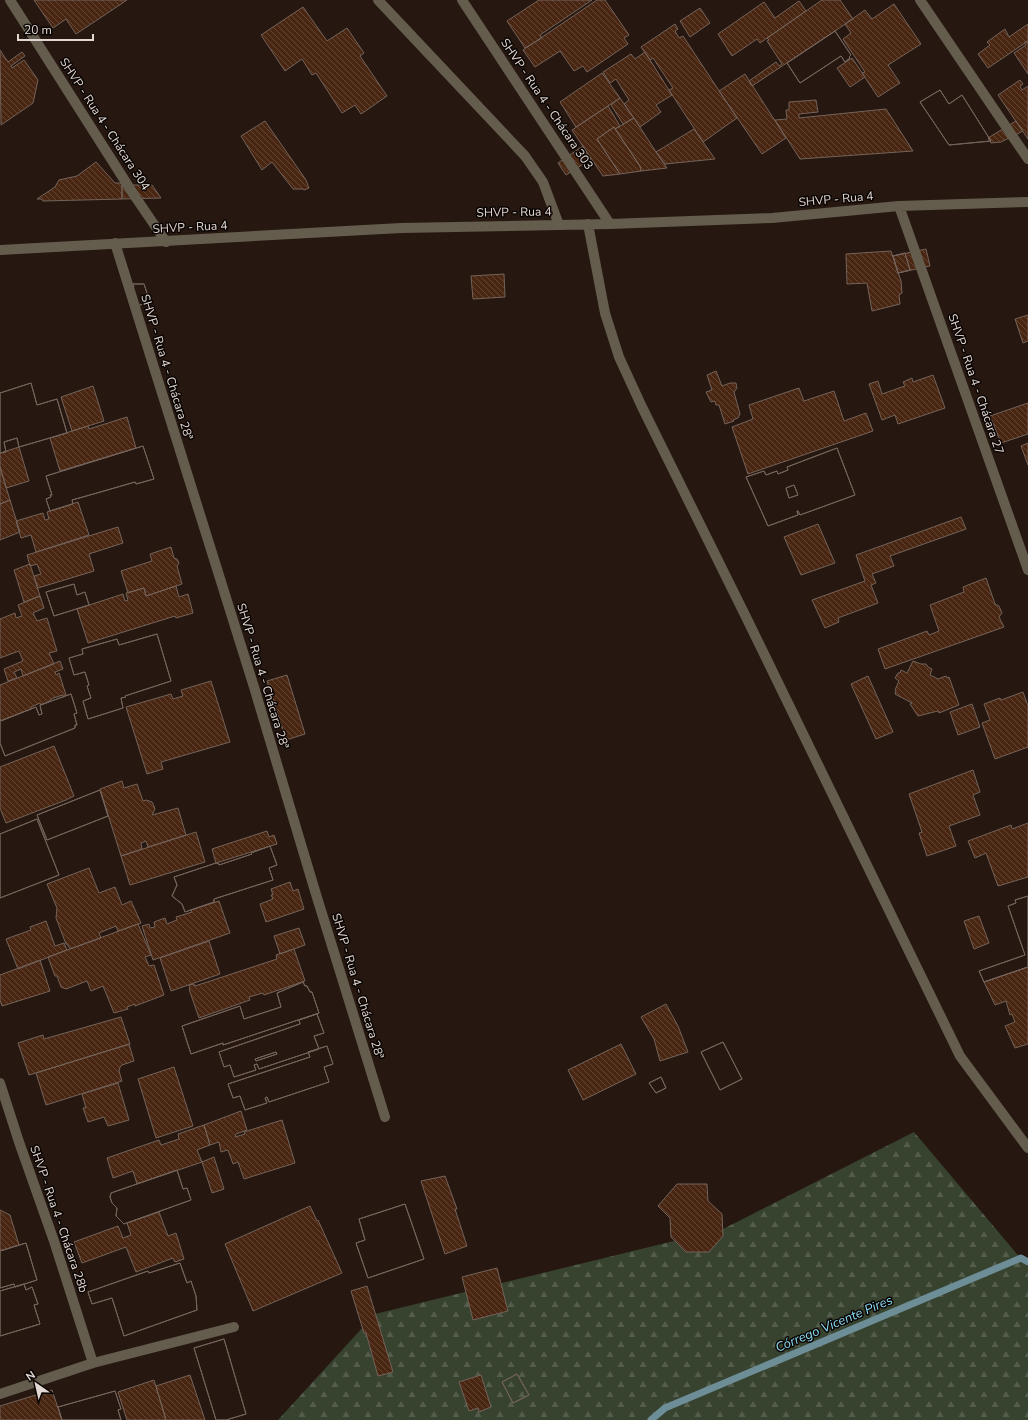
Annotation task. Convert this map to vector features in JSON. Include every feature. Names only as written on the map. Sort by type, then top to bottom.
[{"type":"street","name":"SHVP - Rua 4 - Chácara 304","points":[[10,0],[134,195],[166,242]]},
{"type":"street","points":[[378,0],[525,156],[543,182],[559,225]]},
{"type":"street","name":"SHVP - Rua 4 - Chácara 303","points":[[462,0],[610,224]]},
{"type":"street","points":[[920,0],[1028,159]]},
{"type":"street","name":"SHVP - Rua 4","points":[[0,250],[401,228],[610,224],[772,218],[899,206],[1028,202]]},
{"type":"street","name":"SHVP - Rua 4 - Chácara 27","points":[[899,206],[1028,570]]},
{"type":"street","points":[[588,224],[605,313],[618,357],[751,626],[960,1056],[1028,1148]]},
{"type":"street","name":"SHVP - Rua 4 - Chácara 28ª","points":[[115,243],[385,1117]]},
{"type":"street","name":"SHVP - Rua 4 - Chácara 28b","points":[[0,1082],[94,1363]]},
{"type":"street","points":[[0,1394],[94,1363],[234,1327]]},
{"type":"green space","points":[[914,1132],[1028,1267],[1028,1420],[278,1420],[375,1314],[723,1229]]},
{"type":"building","points":[[34,0],[127,0],[76,34],[66,19],[53,28]]},
{"type":"building","points":[[539,0],[592,0],[540,35],[542,38],[525,48],[507,21]]},
{"type":"building","points":[[597,0],[605,0],[629,35],[624,38],[628,44],[587,72],[583,66],[574,71],[560,51],[535,67],[523,50]]},
{"type":"building","points":[[822,0],[840,0],[853,19],[752,86],[749,81],[776,62],[779,66],[782,64],[767,41],[769,40],[767,38]]},
{"type":"building","points":[[799,1],[806,11],[760,43],[757,39],[732,56],[718,34],[764,2],[775,18]]},
{"type":"building","points":[[894,4],[921,44],[888,65],[900,83],[878,97],[862,73],[865,72],[843,39],[851,33],[845,24],[865,10],[872,19]]},
{"type":"building","points":[[303,7],[327,41],[347,28],[364,53],[360,56],[387,96],[361,114],[355,105],[342,113],[316,73],[312,75],[302,59],[285,71],[261,35]]},
{"type":"building","points":[[700,8],[710,23],[690,37],[680,21]]},
{"type":"building","points":[[675,24],[678,29],[675,31],[679,38],[683,36],[737,118],[703,142],[669,90],[673,88],[653,58],[650,60],[641,47]]},
{"type":"building","points":[[1028,24],[1028,41],[988,68],[978,54],[990,45],[987,42],[1005,29],[1009,37]]},
{"type":"building","points":[[835,31],[851,55],[849,57],[850,58],[845,62],[841,56],[800,83],[787,63]]},
{"type":"building","points":[[835,31],[851,55],[849,57],[850,58],[845,62],[841,56],[800,83],[787,63]]},
{"type":"building","points":[[1028,41],[1028,74],[1014,53],[1026,45],[1024,43]]},
{"type":"building","points":[[0,50],[8,62],[22,52],[25,56],[11,66],[12,68],[24,60],[38,80],[33,103],[1,125]]},
{"type":"building","points":[[645,52],[672,95],[656,105],[661,112],[640,127],[624,104],[629,100],[616,79],[610,83],[603,72],[631,54],[635,59]]},
{"type":"building","points":[[852,58],[865,77],[850,87],[837,68]]},
{"type":"building","points":[[602,73],[620,98],[576,127],[560,102]]},
{"type":"building","points":[[745,74],[786,138],[762,154],[719,91]]},
{"type":"building","points":[[1020,80],[1023,84],[1020,86],[1022,90],[1028,86],[1028,139],[998,95]]},
{"type":"building","points":[[940,90],[949,104],[962,95],[991,141],[949,145],[920,102]]},
{"type":"building","points":[[940,90],[949,104],[962,95],[991,141],[949,145],[920,102]]},
{"type":"building","points":[[620,98],[634,118],[623,124],[611,105]]},
{"type":"building","points":[[816,100],[818,112],[799,114],[799,118],[886,109],[913,151],[800,159],[775,120],[787,119],[786,110],[789,110],[789,102]]},
{"type":"building","points":[[608,106],[620,126],[615,129],[614,127],[597,139],[620,174],[603,176],[572,130]]},
{"type":"building","points":[[634,118],[667,168],[641,171],[640,166],[615,129]]},
{"type":"building","points":[[265,121],[306,180],[309,188],[304,190],[293,189],[272,162],[262,170],[241,136]]},
{"type":"building","points":[[1016,121],[1023,131],[1001,142],[991,143],[988,138]]},
{"type":"building","points":[[614,127],[640,166],[641,171],[620,174],[597,139]]},
{"type":"building","points":[[694,129],[715,159],[665,164],[656,152]]},
{"type":"building","points":[[583,146],[591,159],[566,175],[558,163]]},
{"type":"building","points":[[96,162],[115,183],[121,183],[122,199],[43,201],[41,199],[37,199],[55,187],[59,180],[77,176]]},
{"type":"building","points":[[122,185],[152,185],[161,198],[122,199]]},
{"type":"building","points":[[926,249],[930,266],[898,273],[893,256]]},
{"type":"building","points":[[891,251],[901,281],[902,293],[899,295],[900,304],[872,311],[867,283],[847,284],[846,254]]},
{"type":"building","points":[[905,253],[910,270],[898,273],[893,256]]},
{"type":"building","points":[[905,253],[910,270],[898,273],[893,256]]},
{"type":"building","points":[[504,274],[505,297],[473,299],[471,276]]},
{"type":"building","points":[[133,284],[144,284],[150,302],[137,306],[131,287],[134,287]]},
{"type":"building","points":[[133,284],[144,284],[150,302],[137,306],[131,287],[134,287]]},
{"type":"building","points":[[1028,315],[1028,341],[1023,343],[1015,319]]},
{"type":"building","points":[[716,371],[722,386],[730,383],[736,383],[737,388],[734,392],[740,414],[738,418],[733,420],[734,421],[725,424],[719,405],[716,405],[715,401],[711,402],[706,392],[712,390],[707,375]]},
{"type":"building","points":[[933,375],[945,408],[898,424],[895,415],[882,420],[869,384],[878,381],[882,394],[905,386],[903,382],[912,378],[913,382]]},
{"type":"building","points":[[31,383],[37,405],[57,399],[67,433],[19,447],[17,438],[4,442],[6,452],[0,453],[0,393]]},
{"type":"building","points":[[31,383],[37,405],[57,399],[67,433],[19,447],[17,438],[4,442],[6,452],[0,453],[0,393]]},
{"type":"building","points":[[93,386],[104,421],[72,431],[61,397]]},
{"type":"building","points":[[799,388],[804,401],[834,391],[844,421],[866,413],[873,431],[748,474],[732,427],[753,419],[749,405]]},
{"type":"building","points":[[1028,403],[1028,434],[1001,443],[990,416]]},
{"type":"building","points":[[127,417],[136,448],[60,471],[50,438],[88,426],[89,429]]},
{"type":"building","points":[[1028,443],[1028,465],[1021,446]]},
{"type":"building","points":[[143,446],[154,479],[136,484],[135,482],[72,500],[73,504],[50,511],[46,499],[52,495],[46,476]]},
{"type":"building","points":[[143,446],[154,479],[136,484],[135,482],[72,500],[73,504],[50,511],[46,499],[52,495],[46,476]]},
{"type":"building","points":[[19,447],[29,481],[6,488],[0,466],[0,453]]},
{"type":"building","points":[[837,448],[855,495],[800,515],[797,511],[798,515],[768,526],[746,477],[764,471],[766,475],[777,471],[778,474],[788,470],[787,467]],"holes":[[[794,485],[798,495],[789,498],[786,488]]]},
{"type":"building","points":[[837,448],[855,495],[800,515],[797,511],[798,515],[768,526],[746,477],[764,471],[766,475],[777,471],[778,474],[788,470],[787,467]],"holes":[[[794,485],[798,495],[789,498],[786,488]]]},
{"type":"building","points":[[0,467],[10,500],[0,504]]},
{"type":"building","points":[[10,500],[20,532],[0,540],[0,504]]},
{"type":"building","points":[[78,502],[89,535],[36,552],[31,535],[21,538],[16,521],[43,513],[45,520],[49,519],[47,512]]},
{"type":"building","points":[[961,517],[966,529],[890,556],[894,566],[872,574],[876,583],[871,585],[878,603],[838,618],[839,622],[825,628],[812,600],[865,581],[856,555]]},
{"type":"building","points":[[818,524],[835,563],[801,575],[784,537]]},
{"type":"building","points":[[118,527],[123,543],[89,554],[94,571],[38,588],[34,576],[41,574],[37,564],[30,566],[27,555]]},
{"type":"building","points":[[171,547],[174,558],[177,559],[179,563],[177,566],[182,584],[146,596],[144,588],[128,593],[121,571],[152,561],[150,554]]},
{"type":"building","points":[[30,564],[40,596],[24,602],[14,570]]},
{"type":"building","points":[[986,578],[995,604],[999,606],[1002,613],[999,617],[1004,627],[885,669],[878,649],[927,631],[929,635],[939,631],[930,605],[964,592],[963,587]]},
{"type":"building","points":[[74,584],[77,595],[85,592],[89,605],[54,616],[46,592]]},
{"type":"building","points":[[74,584],[77,595],[85,592],[89,605],[54,616],[46,592]]},
{"type":"building","points":[[176,586],[179,597],[188,594],[193,613],[176,618],[175,616],[88,643],[77,609],[123,594],[125,601],[128,600],[126,593],[144,588],[146,596]]},
{"type":"building","points":[[40,596],[44,608],[33,613],[37,621],[47,618],[57,651],[49,653],[54,664],[23,676],[21,669],[14,672],[17,678],[8,681],[4,669],[23,661],[19,651],[0,658],[0,619],[15,613],[16,618],[22,616],[18,605]]},
{"type":"building","points":[[157,634],[171,681],[125,696],[126,697],[121,698],[123,708],[88,719],[83,701],[91,698],[85,672],[74,675],[69,658],[83,654],[82,649],[117,639],[119,645]]},
{"type":"building","points":[[157,634],[171,681],[125,696],[126,697],[121,698],[123,708],[88,719],[83,701],[91,698],[85,672],[74,675],[69,658],[83,654],[82,649],[117,639],[119,645]]},
{"type":"building","points":[[60,661],[63,669],[55,672],[56,675],[59,673],[66,695],[63,697],[63,695],[53,698],[49,702],[41,705],[40,703],[31,707],[31,709],[1,721],[0,685]]},
{"type":"building","points":[[913,661],[926,664],[932,669],[930,675],[938,679],[946,676],[947,678],[949,677],[959,705],[939,713],[938,711],[918,716],[910,704],[912,703],[895,694],[899,681],[895,678],[901,670],[907,673]]},
{"type":"building","points":[[287,675],[305,734],[286,740],[267,681]]},
{"type":"building","points":[[868,676],[893,732],[876,739],[851,684]]},
{"type":"building","points":[[211,681],[230,742],[161,762],[163,769],[147,774],[126,707],[171,694],[173,699],[183,696],[181,690]]},
{"type":"building","points":[[1023,692],[1028,706],[1028,747],[995,759],[982,723],[990,720],[984,704]]},
{"type":"building","points":[[71,694],[77,713],[74,714],[77,725],[75,725],[75,728],[5,756],[0,743],[0,721],[36,707],[39,715],[42,714],[40,705]]},
{"type":"building","points":[[71,694],[77,713],[74,714],[77,725],[75,725],[75,728],[5,756],[0,743],[0,721],[36,707],[39,715],[42,714],[40,705]]},
{"type":"building","points":[[972,704],[980,727],[958,735],[950,712]]},
{"type":"building","points":[[54,746],[74,796],[6,823],[0,808],[0,767]]},
{"type":"building","points":[[973,770],[980,792],[973,795],[980,815],[949,826],[956,846],[927,856],[919,833],[922,832],[909,794]]},
{"type":"building","points":[[122,781],[124,788],[137,784],[143,801],[146,800],[152,802],[154,806],[155,809],[152,815],[178,808],[186,835],[148,847],[146,841],[141,843],[142,849],[121,856],[100,789]]},
{"type":"building","points":[[100,790],[108,816],[47,840],[37,815]]},
{"type":"building","points":[[100,790],[108,816],[47,840],[37,815]]},
{"type":"building","points":[[37,819],[59,875],[0,898],[0,834]]},
{"type":"building","points":[[37,819],[59,875],[0,898],[0,834]]},
{"type":"building","points":[[1028,823],[1028,877],[998,886],[986,853],[975,858],[968,841],[1011,825],[1012,829]]},
{"type":"building","points":[[267,831],[269,837],[274,835],[277,844],[216,863],[212,849]]},
{"type":"building","points":[[196,832],[205,862],[130,885],[121,856]]},
{"type":"building","points":[[270,846],[277,865],[269,868],[273,880],[214,899],[214,902],[185,912],[182,904],[172,896],[177,885],[174,877],[216,863],[219,865],[252,854],[251,853]]},
{"type":"building","points":[[270,846],[277,865],[269,868],[273,880],[214,899],[214,902],[185,912],[182,904],[172,896],[177,885],[174,877],[216,863],[219,865],[252,854],[251,853]]},
{"type":"building","points":[[89,868],[99,893],[115,887],[122,905],[131,901],[141,923],[118,931],[116,926],[99,933],[101,938],[70,949],[66,944],[56,918],[57,908],[47,884]]},
{"type":"building","points":[[290,882],[293,891],[298,889],[304,909],[266,922],[260,904],[273,899],[271,889]]},
{"type":"building","points":[[1028,896],[1028,967],[984,982],[979,971],[1025,955],[1008,906],[1016,903],[1015,900]]},
{"type":"building","points":[[1028,896],[1028,967],[984,982],[979,971],[1025,955],[1008,906],[1016,903],[1015,900]]},
{"type":"building","points":[[219,901],[230,933],[153,960],[142,926],[149,924],[150,928],[155,927],[154,922],[165,918],[167,924],[177,920],[176,917],[192,912],[191,910]]},
{"type":"building","points":[[979,916],[989,943],[974,949],[964,921]]},
{"type":"building","points":[[46,921],[55,946],[64,943],[67,950],[18,969],[6,939],[31,930],[30,927]]},
{"type":"building","points":[[138,924],[151,955],[145,957],[149,966],[154,965],[164,995],[135,1006],[135,1004],[127,1007],[128,1009],[114,1013],[103,986],[91,991],[87,981],[66,989],[61,987],[48,957]]},
{"type":"building","points":[[299,928],[305,945],[280,954],[274,936]]},
{"type":"building","points":[[209,941],[220,974],[171,991],[160,958]]},
{"type":"building","points":[[294,949],[305,981],[264,995],[263,993],[249,997],[250,1000],[199,1018],[189,985],[194,984],[195,986],[277,959],[276,955]]},
{"type":"building","points":[[40,960],[50,991],[2,1006],[0,1000],[0,975]]},
{"type":"building","points":[[1028,967],[1028,1044],[1015,1048],[1005,1026],[1015,1022],[1012,1014],[1010,1015],[1006,1001],[995,1005],[984,982]]},
{"type":"building","points":[[303,982],[310,992],[312,992],[319,1013],[191,1054],[182,1026],[240,1006],[244,1019],[281,1007],[277,993]]},
{"type":"building","points":[[303,982],[310,992],[312,992],[319,1013],[191,1054],[182,1026],[240,1006],[244,1019],[281,1007],[277,993]]},
{"type":"building","points":[[666,1004],[678,1026],[688,1052],[660,1061],[654,1039],[641,1017]]},
{"type":"building","points":[[317,1014],[324,1033],[314,1036],[319,1049],[259,1069],[257,1064],[254,1065],[256,1070],[234,1077],[230,1065],[224,1067],[219,1052],[300,1024],[299,1020]],"holes":[[[276,1052],[277,1054],[256,1061],[255,1059]]]},
{"type":"building","points":[[317,1014],[324,1033],[314,1036],[319,1049],[259,1069],[257,1064],[254,1065],[256,1070],[234,1077],[230,1065],[224,1067],[219,1052],[300,1024],[299,1020]],"holes":[[[276,1052],[277,1054],[256,1061],[255,1059]]]},
{"type":"building","points":[[121,1017],[130,1044],[29,1075],[18,1043],[43,1035],[44,1039]]},
{"type":"building","points":[[723,1042],[742,1079],[720,1090],[701,1052]]},
{"type":"building","points":[[723,1042],[742,1079],[720,1090],[701,1052]]},
{"type":"building","points":[[129,1044],[134,1061],[120,1067],[119,1071],[122,1081],[46,1105],[36,1073]]},
{"type":"building","points":[[621,1044],[636,1074],[583,1100],[568,1070]]},
{"type":"building","points":[[327,1046],[333,1064],[324,1067],[329,1082],[269,1102],[267,1097],[265,1098],[267,1103],[245,1110],[240,1096],[233,1098],[228,1084],[310,1057],[308,1052]]},
{"type":"building","points":[[327,1046],[333,1064],[324,1067],[329,1082],[269,1102],[267,1097],[265,1098],[267,1103],[245,1110],[240,1096],[233,1098],[228,1084],[310,1057],[308,1052]]},
{"type":"building","points":[[174,1067],[193,1126],[156,1138],[138,1079]]},
{"type":"building","points":[[661,1077],[666,1088],[656,1093],[649,1083]]},
{"type":"building","points":[[661,1077],[666,1088],[656,1093],[649,1083]]},
{"type":"building","points":[[118,1083],[129,1120],[108,1126],[104,1117],[88,1122],[83,1108],[86,1108],[82,1094]]},
{"type":"building","points":[[241,1111],[247,1130],[236,1134],[235,1137],[245,1134],[244,1132],[282,1120],[295,1163],[244,1179],[238,1162],[233,1164],[228,1150],[221,1152],[219,1142],[210,1145],[204,1125]]},
{"type":"building","points":[[204,1125],[210,1145],[197,1150],[202,1162],[137,1184],[133,1171],[113,1178],[107,1158],[159,1140],[161,1145],[179,1139],[178,1134]]},
{"type":"building","points":[[214,1157],[224,1189],[212,1193],[202,1162]]},
{"type":"building","points":[[177,1170],[183,1189],[187,1188],[191,1200],[124,1224],[116,1216],[117,1208],[112,1203],[110,1197],[111,1193]]},
{"type":"building","points":[[177,1170],[183,1189],[187,1188],[191,1200],[124,1224],[116,1216],[117,1208],[112,1203],[110,1197],[111,1193]]},
{"type":"building","points":[[445,1176],[457,1209],[455,1209],[467,1246],[445,1254],[421,1181]]},
{"type":"building","points":[[677,1184],[707,1184],[708,1201],[722,1214],[723,1236],[709,1252],[686,1252],[671,1237],[670,1218],[658,1206]]},
{"type":"building","points":[[405,1204],[424,1259],[368,1278],[356,1243],[365,1240],[359,1219]]},
{"type":"building","points":[[405,1204],[424,1259],[368,1278],[356,1243],[365,1240],[359,1219]]},
{"type":"building","points":[[310,1206],[342,1273],[253,1311],[225,1244]]},
{"type":"building","points":[[0,1210],[10,1215],[19,1245],[0,1251]]},
{"type":"building","points":[[159,1212],[168,1236],[176,1233],[184,1259],[175,1262],[173,1258],[136,1272],[126,1247],[82,1263],[74,1242],[118,1226],[123,1238],[131,1235],[127,1223]]},
{"type":"building","points":[[26,1243],[37,1280],[15,1287],[14,1284],[0,1288],[0,1251]]},
{"type":"building","points":[[26,1243],[37,1280],[15,1287],[14,1284],[0,1288],[0,1251]]},
{"type":"building","points":[[180,1263],[187,1283],[191,1281],[196,1296],[197,1310],[124,1336],[112,1298],[92,1304],[88,1292],[148,1271],[149,1273]]},
{"type":"building","points":[[180,1263],[187,1283],[191,1281],[196,1296],[197,1310],[124,1336],[112,1298],[92,1304],[88,1292],[148,1271],[149,1273]]},
{"type":"building","points":[[497,1268],[508,1311],[473,1320],[462,1277]]},
{"type":"building","points":[[24,1284],[26,1290],[32,1287],[38,1304],[34,1305],[40,1324],[0,1336],[0,1291]]},
{"type":"building","points":[[24,1284],[26,1290],[32,1287],[38,1304],[34,1305],[40,1324],[0,1336],[0,1291]]},
{"type":"building","points":[[367,1286],[393,1372],[378,1376],[366,1333],[364,1333],[351,1291]]},
{"type":"building","points":[[224,1339],[246,1414],[226,1420],[216,1420],[194,1348]]},
{"type":"building","points":[[224,1339],[246,1414],[226,1420],[216,1420],[194,1348]]},
{"type":"building","points":[[517,1374],[529,1395],[513,1403],[502,1382]]},
{"type":"building","points":[[517,1374],[529,1395],[513,1403],[502,1382]]},
{"type":"building","points":[[190,1375],[205,1420],[166,1420],[156,1386]]},
{"type":"building","points":[[481,1375],[491,1407],[479,1412],[478,1408],[469,1411],[459,1382]]},
{"type":"building","points":[[154,1380],[166,1420],[127,1420],[118,1392]]},
{"type":"building","points":[[52,1390],[62,1420],[0,1420],[0,1406]]},
{"type":"building","points":[[115,1391],[121,1409],[118,1410],[121,1420],[62,1420],[58,1407]]},
{"type":"building","points":[[115,1391],[121,1409],[118,1410],[121,1420],[62,1420],[58,1407]]},
{"type":"waterway","name":"Córrego Vicente Pires","points":[[651,1420],[665,1408],[1021,1258],[1028,1262]]}]
